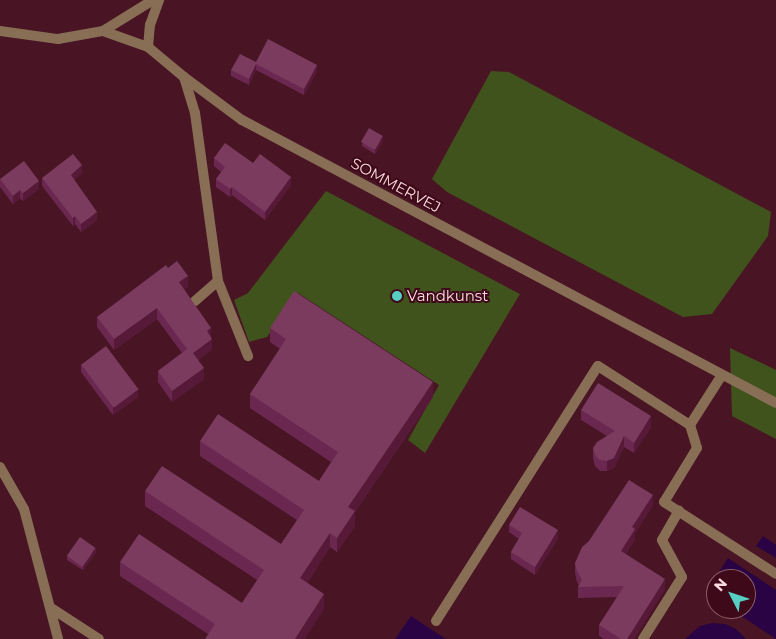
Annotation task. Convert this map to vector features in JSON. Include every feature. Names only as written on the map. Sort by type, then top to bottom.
[{"type":"street","points":[[103,31],[153,0]]},
{"type":"street","points":[[148,47],[150,25],[159,0]]},
{"type":"street","name":"SOMMERVEJ","points":[[0,31],[58,39],[103,31],[148,47],[242,120],[776,404]]},
{"type":"street","points":[[184,76],[195,113],[218,281],[248,356]]},
{"type":"street","points":[[195,301],[218,281]]},
{"type":"street","points":[[436,621],[598,366],[690,424],[697,448],[664,502],[776,574]]},
{"type":"street","points":[[690,424],[722,374]]},
{"type":"street","points":[[0,467],[24,509],[58,639]]},
{"type":"street","points":[[643,639],[682,577],[662,540],[679,511]]},
{"type":"street","points":[[51,608],[99,639]]},
{"type":"green space","points":[[491,71],[509,72],[771,212],[768,236],[712,314],[683,317],[447,192],[432,179]]},
{"type":"green space","points":[[326,191],[520,294],[425,453],[408,440],[439,385],[298,293],[267,337],[249,342],[234,300],[248,293]]},
{"type":"green space","points":[[730,348],[776,370],[776,439],[732,416]]},
{"type":"shaded area","points":[[763,536],[776,545],[776,558],[756,546]]},
{"type":"shaded area","points":[[728,558],[744,569],[721,569]]},
{"type":"shaded area","points":[[756,577],[776,590],[776,639],[746,619],[756,619]]},
{"type":"shaded area","points":[[411,616],[446,639],[395,639]]},
{"type":"shaded area","points":[[712,623],[725,624],[736,629],[746,639],[685,639],[700,626]]},
{"type":"building","points":[[268,39],[317,65],[304,89],[256,64],[249,79],[231,70],[240,54],[256,62]]},
{"type":"building","points":[[369,128],[383,136],[375,150],[361,142]]},
{"type":"building","points":[[225,143],[253,163],[260,154],[291,177],[265,212],[232,187],[230,189],[216,179],[225,167],[214,158]]},
{"type":"building","points":[[73,154],[82,165],[71,175],[97,212],[81,224],[75,216],[73,218],[42,178]]},
{"type":"building","points":[[24,161],[39,181],[23,193],[20,190],[13,196],[0,179]]},
{"type":"building","points":[[177,261],[188,276],[179,282],[211,328],[207,331],[212,339],[193,353],[204,368],[172,391],[158,371],[187,349],[157,308],[114,339],[97,317],[166,265],[168,268]]},
{"type":"building","points":[[294,291],[433,382],[348,507],[355,511],[337,538],[330,533],[300,578],[324,594],[295,639],[205,639],[215,624],[120,562],[139,534],[242,603],[264,570],[145,491],[162,466],[281,544],[304,510],[200,441],[218,414],[319,481],[338,452],[250,394],[286,339],[270,328]]},
{"type":"building","points":[[106,346],[138,389],[114,408],[81,365]]},
{"type":"building","points":[[598,383],[651,416],[634,443],[624,436],[614,458],[607,461],[600,460],[595,455],[593,448],[597,442],[615,431],[581,410]]},
{"type":"building","points":[[629,480],[653,495],[632,527],[635,529],[621,551],[665,579],[627,639],[621,639],[599,625],[624,586],[578,587],[582,580],[575,563],[582,547],[589,541]]},
{"type":"building","points":[[520,507],[558,530],[535,567],[511,552],[522,533],[509,525]]},
{"type":"building","points":[[80,537],[96,548],[82,567],[67,556]]},
{"type":"place","name":"Vandkunst","points":[[397,296]]}]
